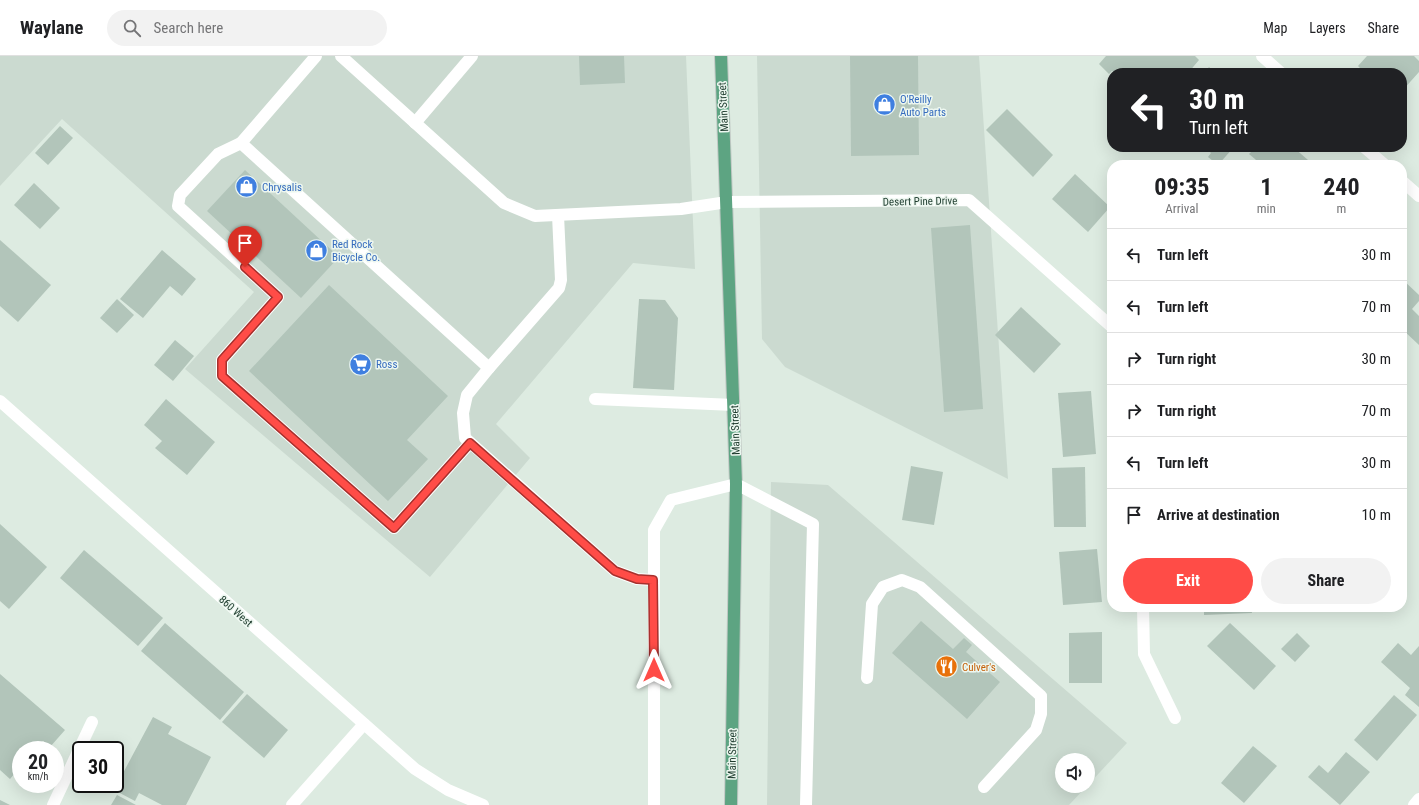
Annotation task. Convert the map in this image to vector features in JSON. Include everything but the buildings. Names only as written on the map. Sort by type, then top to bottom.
[{"type":"main road","name":"Main Street","points":[[721,56],[728,202],[736,484],[731,805]]},
{"type":"street","points":[[316,56],[241,143],[218,154],[180,195],[178,206],[278,297],[222,360],[222,376],[394,528],[470,443]]},
{"type":"street","name":"Desert Pine Drive","points":[[341,56],[504,203],[535,216],[681,209],[728,202],[969,200],[1107,323]]},
{"type":"street","points":[[415,123],[472,56]]},
{"type":"street","points":[[1262,56],[1275,68]]},
{"type":"street","points":[[241,143],[489,368]]},
{"type":"street","points":[[1370,152],[1378,160]]},
{"type":"street","points":[[1407,185],[1419,196]]},
{"type":"street","points":[[558,215],[561,280],[559,288],[467,395],[463,413],[465,438],[615,571],[637,579],[653,580]]},
{"type":"street","points":[[595,399],[734,405]]},
{"type":"street","name":"860 West","points":[[0,401],[415,769],[448,790],[483,805]]},
{"type":"street","points":[[654,805],[654,530],[671,500],[736,484],[813,524],[806,805]]},
{"type":"street","points":[[867,678],[872,604],[883,587],[902,580],[920,587],[1041,696],[1041,714],[1036,730],[984,787]]},
{"type":"street","points":[[1144,612],[1144,654],[1175,718]]},
{"type":"street","points":[[53,805],[92,722]]},
{"type":"street","points":[[292,805],[364,724]]},
{"type":"street","points":[[1414,805],[1419,799]]},
{"type":"shaded area","points":[[0,56],[686,56],[695,269],[633,263],[496,424],[530,458],[430,577],[185,369],[254,292],[62,119],[0,186]]},
{"type":"shaded area","points":[[757,56],[979,56],[1008,479],[785,367],[762,339]]},
{"type":"shaded area","points":[[771,482],[828,485],[1127,743],[1095,777],[1095,753],[1055,753],[1055,793],[1080,793],[1069,805],[767,805]]},
{"type":"place","name":"O'Reilly Auto Parts","points":[[884,105]]},
{"type":"place","name":"Chrysalis","points":[[247,187]]},
{"type":"place","name":"Red Rock Bicycle Co.","points":[[316,250]]},
{"type":"place","name":"Ross","points":[[360,364]]},
{"type":"place","name":"Culver's","points":[[946,667]]},
{"type":"route","points":[[245,267],[278,297],[222,360],[222,376],[394,528],[470,443],[615,571],[637,579],[653,580],[654,670]]}]
